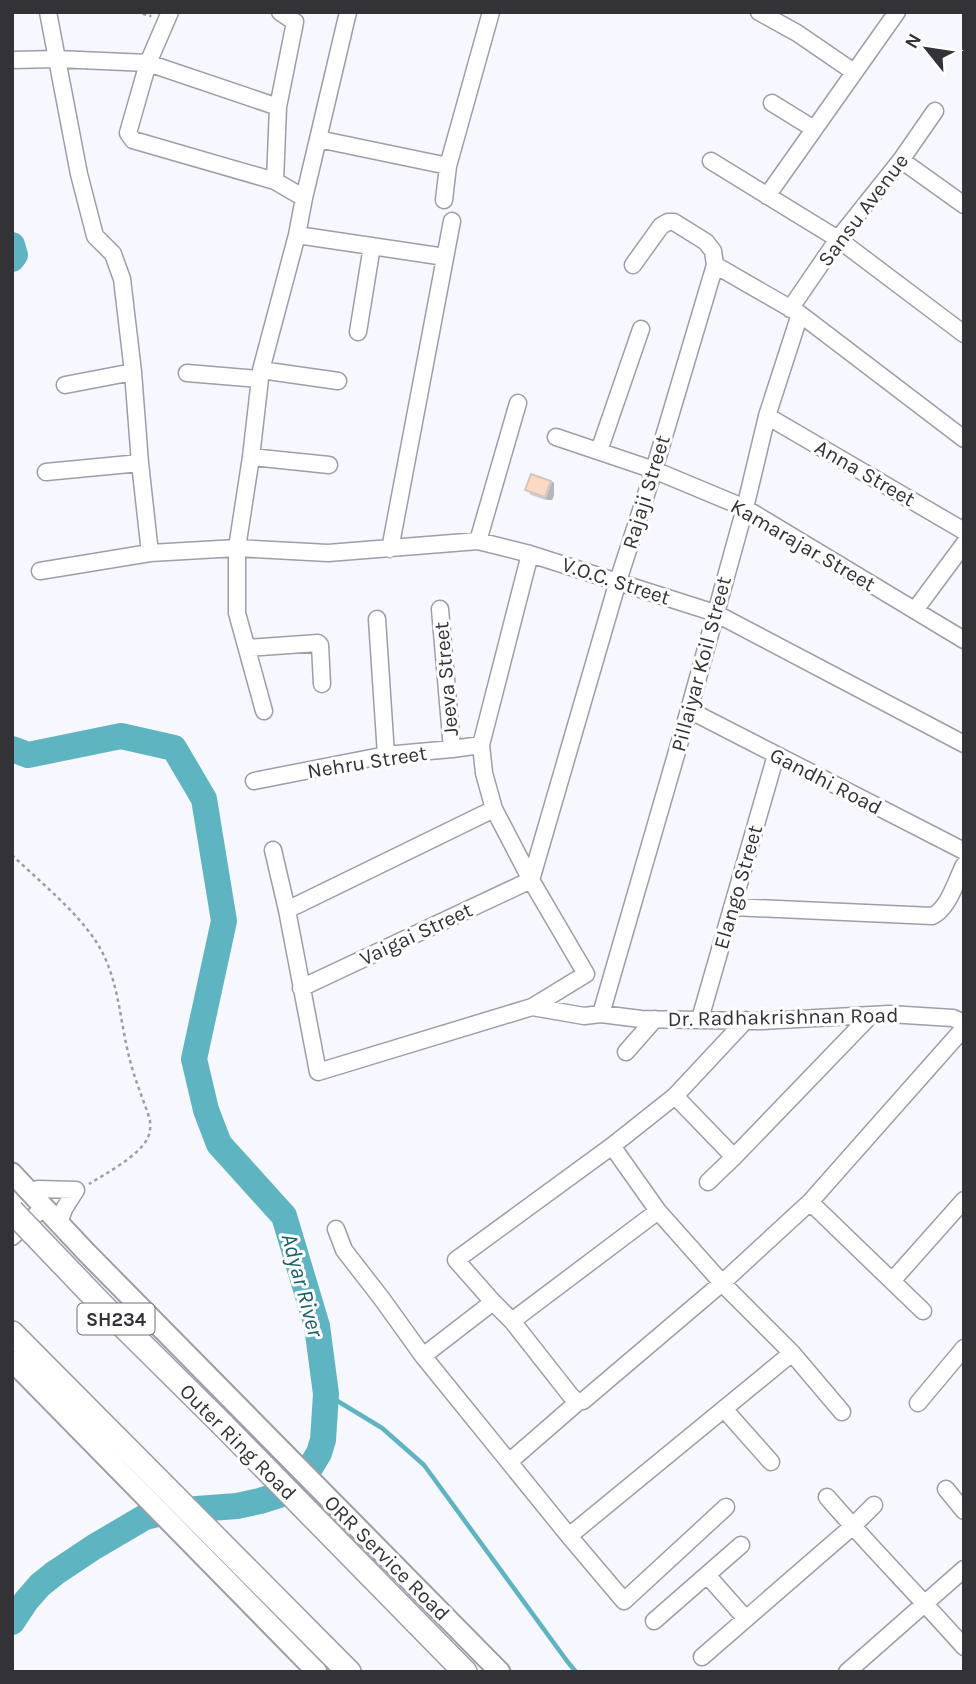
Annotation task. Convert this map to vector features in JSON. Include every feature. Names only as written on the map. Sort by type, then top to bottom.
[{"type":"highway","name":"Outer Ring Road","points":[[12,1211],[465,1672]]},
{"type":"highway","points":[[12,1332],[349,1672]]},
{"type":"main road","name":"ORR Service Road","points":[[12,1173],[500,1672]]},
{"type":"main road","points":[[12,1361],[317,1672]]},
{"type":"street","points":[[48,12],[79,174],[95,236],[113,254],[122,279],[150,553]]},
{"type":"street","points":[[170,12],[148,63],[128,133],[130,137],[275,181],[304,198]]},
{"type":"street","points":[[275,181],[278,107],[295,22],[280,12]]},
{"type":"street","points":[[264,711],[237,613],[237,548],[260,374],[297,235],[348,12]]},
{"type":"street","points":[[444,200],[448,166],[491,12]]},
{"type":"street","points":[[759,12],[797,33],[854,72]]},
{"type":"street","points":[[767,196],[897,12]]},
{"type":"street","points":[[12,60],[148,63],[278,107]]},
{"type":"street","points":[[772,103],[814,129]]},
{"type":"street","name":"Sansu Avenue","points":[[795,311],[838,239],[901,160],[935,111]]},
{"type":"street","points":[[318,139],[448,166]]},
{"type":"street","points":[[901,160],[964,205]]},
{"type":"street","points":[[712,161],[838,239],[964,334]]},
{"type":"street","points":[[390,549],[453,221]]},
{"type":"street","points":[[633,265],[661,226],[674,222],[706,242],[713,251],[715,265],[795,311],[964,439]]},
{"type":"street","points":[[297,235],[445,257]]},
{"type":"street","points":[[358,332],[372,246]]},
{"type":"street","name":"Rajaji Street","points":[[531,880],[618,581],[715,265]]},
{"type":"street","name":"Pillaiyar Koil Street","points":[[601,1014],[745,508],[795,311]]},
{"type":"street","points":[[599,452],[641,329]]},
{"type":"street","points":[[65,385],[133,372]]},
{"type":"street","points":[[187,373],[260,374],[338,381]]},
{"type":"street","points":[[478,541],[519,403]]},
{"type":"street","name":"Anna Street","points":[[767,415],[964,531]]},
{"type":"street","name":"Kamarajar Street","points":[[556,437],[654,470],[745,508],[964,639]]},
{"type":"street","points":[[251,457],[329,466]]},
{"type":"street","points":[[46,472],[140,463]]},
{"type":"street","name":"V.O.C. Street","points":[[40,570],[150,553],[237,548],[328,553],[478,541],[530,554],[715,613],[964,744]]},
{"type":"street","points":[[915,610],[964,544]]},
{"type":"street","points":[[273,850],[318,1073],[532,1007],[586,974],[531,880],[494,809],[484,773],[481,745],[530,554]]},
{"type":"street","name":"Jeeva Street","points":[[440,609],[452,749]]},
{"type":"street","points":[[377,620],[386,755]]},
{"type":"street","points":[[247,648],[318,643],[322,684]]},
{"type":"street","name":"Gandhi Road","points":[[689,710],[964,851]]},
{"type":"street","name":"Nehru Street","points":[[254,781],[386,755],[481,745]]},
{"type":"street","name":"Elango Street","points":[[700,1019],[776,755]]},
{"type":"street","points":[[287,910],[494,809]]},
{"type":"street","points":[[732,907],[932,916],[938,914],[944,906],[964,865]]},
{"type":"street","name":"Vaigai Street","points":[[301,988],[531,880]]},
{"type":"street","name":"Dr. Radhakrishnan Road","points":[[532,1007],[583,1016],[601,1014],[641,1019],[761,1021],[889,1014],[954,1018],[964,1025]]},
{"type":"street","points":[[708,1182],[871,1015]]},
{"type":"street","points":[[626,1052],[655,1019]]},
{"type":"street","points":[[578,1402],[512,1321],[456,1259],[676,1096],[746,1020]]},
{"type":"street","points":[[509,1462],[722,1283],[810,1202],[964,1025]]},
{"type":"street","points":[[676,1096],[734,1157]]},
{"type":"street","points":[[612,1146],[658,1211],[722,1283],[792,1353],[842,1412]]},
{"type":"street","points":[[30,1192],[38,1189],[76,1190]]},
{"type":"street","points":[[59,1223],[76,1190]]},
{"type":"street","points":[[892,1281],[964,1200]]},
{"type":"street","points":[[810,1202],[923,1311]]},
{"type":"street","points":[[12,1237],[44,1207]]},
{"type":"street","points":[[512,1321],[658,1211]]},
{"type":"street","points":[[336,1229],[344,1250],[423,1356],[624,1601],[726,1507]]},
{"type":"street","points":[[423,1356],[493,1302]]},
{"type":"street","points":[[918,1403],[964,1348]]},
{"type":"street","points":[[569,1536],[792,1353]]},
{"type":"street","points":[[724,1409],[771,1462]]},
{"type":"street","points":[[946,1489],[964,1511]]},
{"type":"street","points":[[827,1497],[964,1647]]},
{"type":"street","points":[[702,1657],[853,1527],[874,1505]]},
{"type":"street","points":[[654,1621],[741,1545]]},
{"type":"street","points":[[847,1672],[964,1569]]},
{"type":"street","points":[[707,1576],[746,1619]]},
{"type":"path","points":[[136,12],[150,16],[154,12]]},
{"type":"path","points":[[12,855],[82,923],[105,957],[111,970],[131,1065],[150,1120],[149,1137],[135,1153],[76,1190]]},
{"type":"building","points":[[531,474],[551,481],[545,497],[525,490]]},
{"type":"waterway","name":"Adyar River","points":[[12,245],[15,255],[12,259]]},
{"type":"waterway","name":"Adyar River","points":[[12,749],[28,755],[121,736],[174,748],[204,799],[224,921],[194,1059],[206,1110],[219,1144],[284,1216],[317,1326],[326,1394],[323,1440],[319,1453],[295,1485],[279,1495],[237,1506],[170,1511],[145,1517],[55,1573],[40,1585],[12,1622]]},
{"type":"waterway","points":[[326,1394],[382,1428],[424,1465],[576,1672]]}]
